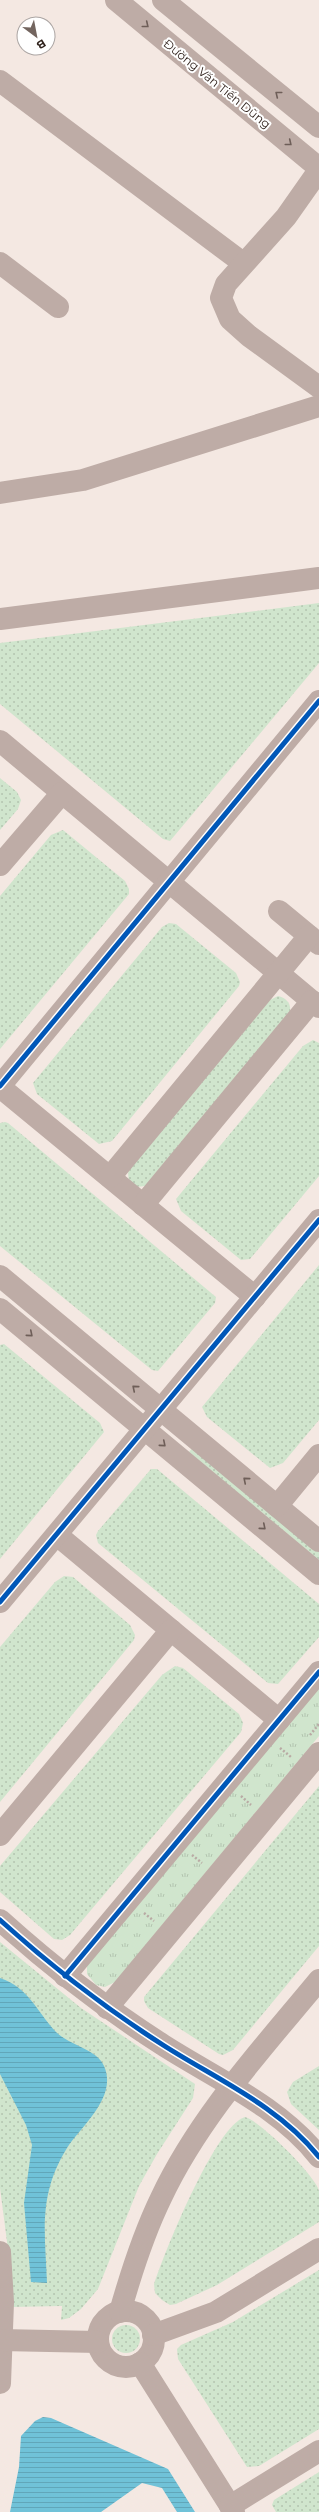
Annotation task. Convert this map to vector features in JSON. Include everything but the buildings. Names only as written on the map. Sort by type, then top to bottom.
[{"type":"street","name":"Đường Văn Tiến Dũng","points":[[116,0],[319,169]]},
{"type":"street","points":[[163,0],[319,128]]},
{"type":"street","points":[[0,81],[243,263]]},
{"type":"street","points":[[298,412],[305,403],[313,383],[249,336],[230,319],[224,309],[221,298],[226,284],[243,263],[286,217],[319,169]]},
{"type":"street","points":[[0,263],[58,307]]},
{"type":"street","points":[[0,493],[83,480],[319,406]]},
{"type":"street","points":[[0,619],[319,578]]},
{"type":"street","points":[[255,1297],[0,1087],[319,701]]},
{"type":"street","points":[[0,741],[315,1004],[143,1205]]},
{"type":"street","points":[[0,865],[62,793]]},
{"type":"street","points":[[110,1177],[279,973],[314,940],[279,911]]},
{"type":"street","points":[[0,1602],[319,1220]]},
{"type":"street","points":[[319,1541],[8,1283],[0,1309],[319,1574]]},
{"type":"street","points":[[277,1506],[319,1455]]},
{"type":"street","points":[[56,1535],[171,1630],[281,1731]]},
{"type":"street","points":[[0,1835],[171,1630]]},
{"type":"street","points":[[65,1976],[281,1731],[319,1672]]},
{"type":"street","points":[[107,2008],[312,1747]]},
{"type":"street","points":[[0,1920],[65,1976],[107,2008],[274,2114],[302,2138],[319,2157]]},
{"type":"street","points":[[120,2312],[144,2236],[161,2197],[182,2159],[231,2086],[319,1980]]},
{"type":"street","points":[[153,2335],[216,2312],[319,2249]]},
{"type":"street","points":[[0,2252],[0,2383]]},
{"type":"street","points":[[120,2312],[131,2312],[141,2317],[149,2325],[153,2335],[151,2350],[140,2363],[124,2367],[113,2364],[102,2354],[98,2342],[102,2325],[110,2317],[120,2312]]},
{"type":"street","points":[[1,2340],[98,2342]]},
{"type":"street","points":[[140,2363],[232,2509],[319,2451]]},
{"type":"path","points":[[312,1747],[319,1724]]},
{"type":"path","points":[[274,1753],[279,1747],[281,1731]]},
{"type":"path","points":[[279,1747],[297,1762]]},
{"type":"path","points":[[286,1763],[296,1752]]},
{"type":"path","points":[[244,1789],[238,1795],[257,1810]]},
{"type":"path","points":[[246,1811],[256,1799]]},
{"type":"path","points":[[195,1848],[190,1854],[203,1864]]},
{"type":"path","points":[[198,1870],[207,1858]]},
{"type":"path","points":[[137,1916],[142,1911],[155,1921]]},
{"type":"path","points":[[150,1927],[160,1915]]},
{"type":"green space","points":[[319,603],[319,663],[170,841],[163,839],[0,704],[0,643]]},
{"type":"green space","points":[[0,778],[17,792],[21,800],[18,809],[0,830]]},
{"type":"green space","points":[[63,830],[125,881],[129,889],[129,894],[0,1049],[0,896],[51,835]]},
{"type":"green space","points":[[169,923],[176,924],[236,973],[240,982],[239,986],[112,1141],[99,1144],[37,1094],[33,1083],[162,927]]},
{"type":"green space","points":[[278,996],[287,1001],[290,1006],[290,1011],[145,1186],[136,1187],[129,1182],[128,1173],[130,1169],[270,1000]]},
{"type":"green space","points":[[313,1040],[319,1043],[319,1176],[250,1259],[241,1260],[181,1211],[176,1199],[303,1046]]},
{"type":"green space","points":[[5,1122],[216,1297],[215,1303],[158,1371],[152,1370],[0,1246],[0,1123]]},
{"type":"green space","points":[[319,1265],[319,1420],[283,1463],[270,1468],[207,1417],[202,1407]]},
{"type":"green space","points":[[4,1344],[100,1423],[104,1432],[0,1559],[0,1345]]},
{"type":"green space","points":[[193,1447],[319,1552],[319,1560],[189,1452]]},
{"type":"green space","points":[[151,1469],[157,1469],[319,1604],[319,1637],[278,1684],[268,1683],[98,1543],[96,1535],[98,1531]]},
{"type":"green space","points":[[64,1576],[73,1577],[130,1625],[135,1635],[134,1640],[0,1802],[0,1647],[55,1582]]},
{"type":"green space","points":[[175,1666],[183,1668],[239,1714],[243,1723],[241,1732],[70,1935],[62,1940],[54,1939],[0,1892],[0,1866],[162,1675]]},
{"type":"green space","points":[[319,1687],[319,1736],[115,1982],[105,1987],[96,1985],[87,1974],[87,1965]]},
{"type":"green space","points":[[319,1786],[319,1946],[233,2050],[223,2055],[219,2054],[148,2008],[144,2001],[144,1997]]},
{"type":"green space","points":[[0,1942],[81,2008],[195,2084],[193,2098],[157,2154],[139,2186],[98,2289],[81,2309],[69,2318],[61,2320],[62,2306],[11,2307],[9,2257],[0,2188]]},
{"type":"green space","points":[[319,2066],[319,2130],[291,2104],[287,2092],[293,2082]]},
{"type":"green space","points":[[245,2117],[252,2120],[274,2138],[298,2162],[316,2184],[319,2191],[319,2222],[217,2285],[176,2304],[170,2305],[155,2293],[154,2284],[168,2246],[192,2192],[206,2166],[233,2125]]},
{"type":"green space","points":[[319,2270],[319,2429],[259,2466],[247,2467],[178,2359],[177,2349],[181,2345],[233,2322]]},
{"type":"green space","points":[[126,2325],[136,2329],[140,2339],[136,2349],[126,2353],[116,2349],[112,2339],[116,2329]]},
{"type":"green space","points":[[319,2472],[319,2512],[276,2512],[272,2505],[274,2500]]},
{"type":"water","points":[[0,1978],[10,1982],[25,1994],[48,2023],[61,2036],[95,2055],[104,2066],[107,2078],[106,2089],[102,2100],[89,2121],[67,2148],[51,2182],[45,2214],[47,2283],[31,2282],[24,2203],[32,2145],[26,2125],[0,2074]]},
{"type":"water","points":[[43,2417],[51,2418],[168,2469],[195,2512],[177,2512],[162,2488],[142,2483],[101,2512],[10,2512],[19,2467],[21,2436],[35,2421]]},
{"type":"cycle path","points":[[0,1086],[319,701]]},
{"type":"cycle path","points":[[0,1602],[319,1220]]},
{"type":"cycle path","points":[[65,1976],[319,1672]]},
{"type":"cycle path","points":[[0,1920],[39,1954],[120,2016],[163,2045],[266,2108],[303,2139],[319,2157]]}]
